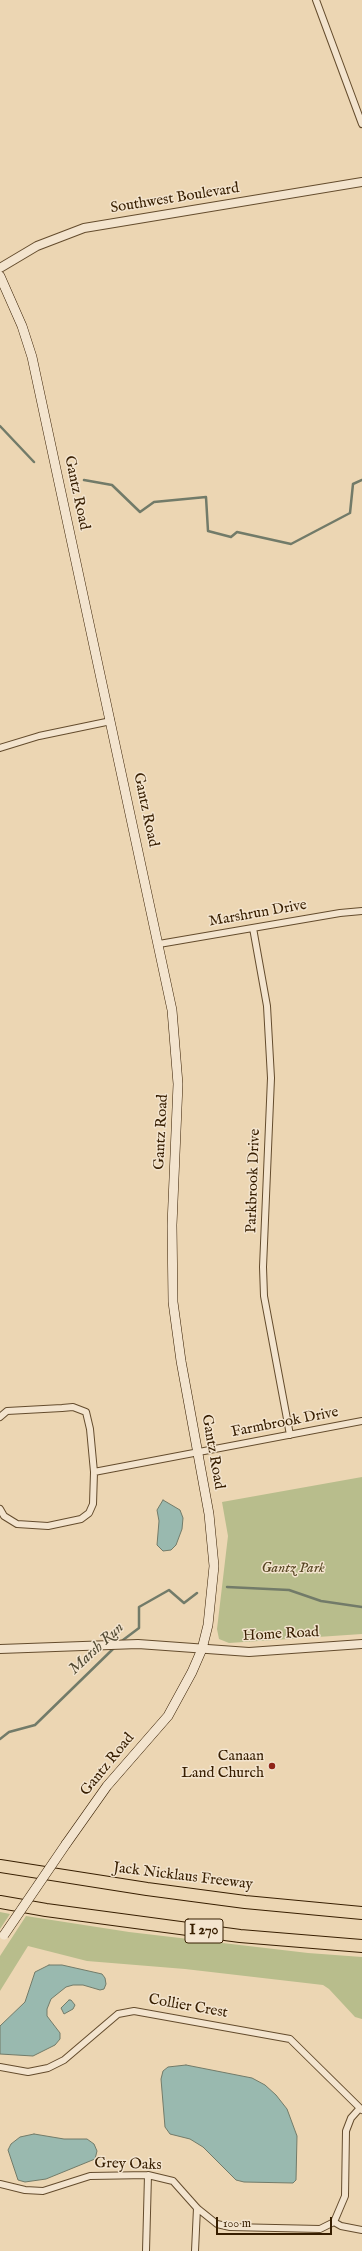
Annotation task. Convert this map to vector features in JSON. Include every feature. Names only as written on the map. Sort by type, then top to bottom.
[{"type":"highway","name":"Jack Nicklaus Freeway","points":[[0,1866],[147,1889],[246,1902],[362,1913]]},
{"type":"highway","name":"I 270","points":[[0,1902],[46,1910],[240,1936],[362,1946]]},
{"type":"main road","name":"Gantz Road","points":[[0,276],[22,326],[32,357],[160,944],[172,1010],[178,1084],[172,1225],[173,1302],[181,1361],[209,1514],[214,1566],[212,1600],[202,1649],[192,1672],[168,1716],[107,1786],[2,1938]]},
{"type":"street","points":[[316,0],[362,124]]},
{"type":"street","name":"Southwest Boulevard","points":[[0,268],[37,246],[84,228],[362,182]]},
{"type":"street","points":[[0,748],[39,736],[111,720]]},
{"type":"street","name":"Marshrun Drive","points":[[160,944],[340,913],[362,911]]},
{"type":"street","name":"Parkbrook Drive","points":[[252,928],[268,1006],[271,1078],[263,1267],[264,1296],[290,1435]]},
{"type":"street","points":[[0,1416],[6,1411],[80,1408],[86,1412],[90,1429],[94,1472],[93,1504],[90,1512],[81,1519],[48,1526],[17,1524],[4,1516],[0,1509]]},
{"type":"street","name":"Farmbrook Drive","points":[[94,1472],[362,1421]]},
{"type":"street","name":"Home Road","points":[[0,1649],[152,1644],[249,1652],[362,1644]]},
{"type":"street","name":"Collier Crest","points":[[0,2067],[28,2072],[48,2068],[64,2060],[118,2014],[134,2011],[290,2038],[361,2109]]},
{"type":"street","points":[[361,2109],[351,2118],[346,2131],[345,2196],[334,2222],[341,2226],[362,2230]]},
{"type":"street","points":[[146,2251],[148,2175]]},
{"type":"street","name":"Grey Oaks","points":[[0,2184],[25,2190],[43,2191],[90,2176],[148,2175],[173,2181],[197,2208],[217,2224],[230,2227],[320,2229],[334,2222]]},
{"type":"street","points":[[195,2251],[197,2208]]},
{"type":"green space","name":"Gantz Park","points":[[362,1477],[362,1634],[229,1643],[219,1639],[217,1629],[228,1536],[222,1502]]},
{"type":"green space","points":[[0,1912],[10,1914],[0,1929]]},
{"type":"green space","points":[[26,1916],[129,1932],[308,1953],[362,1957],[362,2019],[355,2017],[329,1989],[323,1985],[185,1969],[87,1961],[28,1946],[0,1991],[0,1956]]},
{"type":"water","points":[[163,1500],[180,1510],[183,1518],[182,1529],[176,1545],[171,1550],[163,1551],[157,1545],[159,1521],[157,1510]]},
{"type":"water","points":[[49,1965],[62,1965],[102,1974],[105,1978],[106,1984],[104,1989],[100,1990],[83,1985],[73,1985],[66,1987],[51,1999],[47,2009],[47,2016],[60,2033],[60,2039],[55,2045],[33,2056],[0,2054],[0,2026],[25,2002],[35,1972]]},
{"type":"water","points":[[69,2000],[71,2000],[75,2005],[73,2009],[64,2014],[61,2008]]},
{"type":"water","points":[[186,2065],[252,2078],[265,2085],[276,2095],[287,2109],[297,2136],[296,2180],[293,2183],[244,2182],[236,2180],[203,2147],[190,2139],[170,2134],[165,2127],[161,2079],[163,2071],[168,2067]]},
{"type":"water","points":[[34,2134],[64,2139],[87,2139],[94,2144],[97,2151],[95,2159],[46,2179],[25,2182],[18,2180],[8,2150],[11,2144],[20,2137]]},
{"type":"waterway","points":[[0,426],[34,462]]},
{"type":"waterway","points":[[84,480],[112,485],[140,512],[154,502],[206,497],[208,531],[231,537],[237,532],[291,544],[350,513],[353,484],[362,480]]},
{"type":"waterway","name":"Marsh Run","points":[[227,1587],[289,1590],[321,1601],[362,1607]]},
{"type":"waterway","name":"Marsh Run","points":[[119,1643],[139,1628],[139,1607],[169,1590],[184,1603],[197,1593]]},
{"type":"waterway","name":"Marsh Run","points":[[0,1739],[9,1732],[35,1725],[114,1648]]},
{"type":"place","name":"Canaan Land Church","points":[[272,1766]]}]
